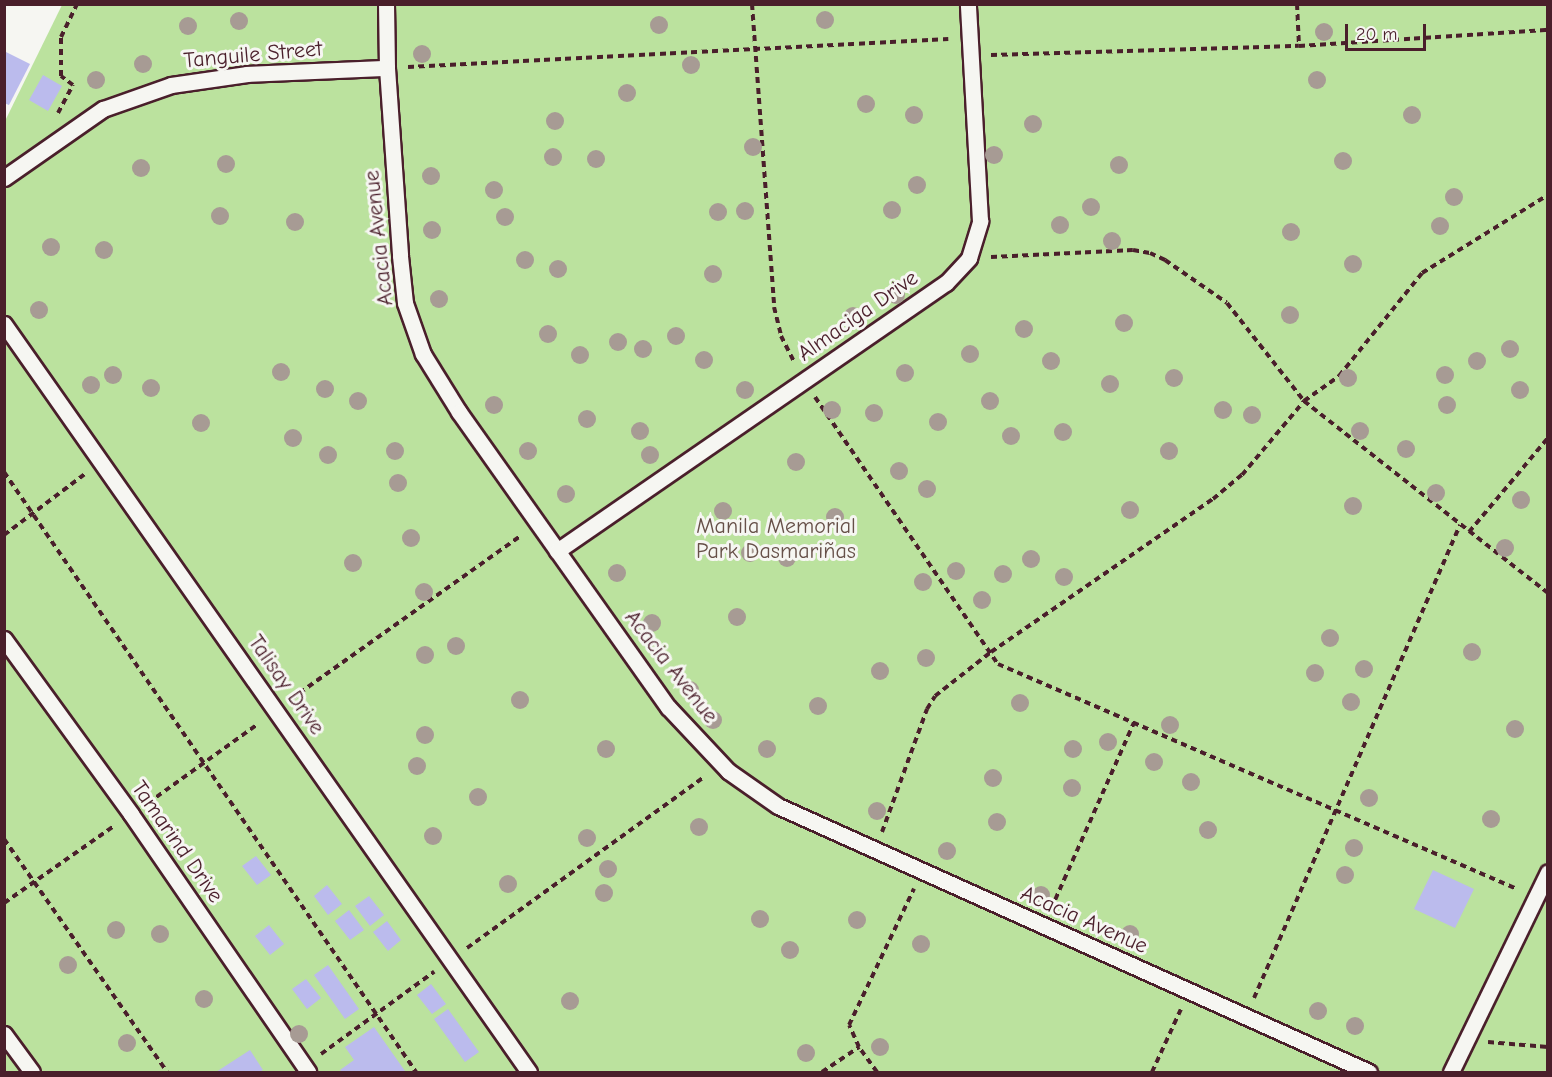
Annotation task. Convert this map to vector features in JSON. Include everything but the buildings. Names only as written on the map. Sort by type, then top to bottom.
[{"type":"lane","name":"Acacia Avenue","points":[[386,4],[387,69],[405,303],[423,354],[459,412],[668,707],[722,765],[778,806],[1368,1072]]},
{"type":"lane","name":"Almaciga Drive","points":[[557,551],[946,283],[969,258],[980,221],[968,4]]},
{"type":"lane","name":"Tanguile Street","points":[[4,178],[103,109],[171,85],[247,74],[387,69]]},
{"type":"lane","name":"Talisay Drive","points":[[4,324],[529,1072]]},
{"type":"lane","name":"Tamarind Drive","points":[[4,639],[131,814],[306,1070]]},
{"type":"lane","points":[[1451,1072],[1548,872]]},
{"type":"lane","points":[[4,1034],[32,1072]]},
{"type":"path","points":[[57,141],[57,115],[73,85],[61,76],[61,37],[77,4]]},
{"type":"path","points":[[752,4],[753,48],[774,307],[781,336],[804,381],[992,652],[998,664],[1535,897]]},
{"type":"path","points":[[1297,4],[1299,46]]},
{"type":"path","points":[[971,56],[1299,46],[1548,30]]},
{"type":"path","points":[[387,69],[970,38]]},
{"type":"path","points":[[876,851],[927,709],[935,696],[992,652],[1213,499],[1248,468],[1304,401],[1338,376],[1422,273],[1548,195]]},
{"type":"path","points":[[969,258],[1134,250],[1150,253],[1165,260],[1227,303],[1304,401],[1548,593]]},
{"type":"path","points":[[1469,532],[1548,438]]},
{"type":"path","points":[[4,535],[101,462]]},
{"type":"path","points":[[4,472],[416,1072]]},
{"type":"path","points":[[4,903],[206,764],[276,710],[538,523]]},
{"type":"path","points":[[1246,1017],[1460,525]]},
{"type":"path","points":[[1043,926],[1134,723]]},
{"type":"path","points":[[306,1070],[375,1015],[722,765]]},
{"type":"path","points":[[4,839],[167,1072]]},
{"type":"path","points":[[877,1072],[859,1047],[849,1025],[922,872]]},
{"type":"path","points":[[1152,1072],[1188,992]]},
{"type":"path","points":[[1466,1041],[1548,1047]]},
{"type":"path","points":[[822,1072],[859,1047]]},
{"type":"green space","name":"Manila Memorial Park Dasmariñas","points":[[62,5],[1547,5],[1547,1072],[5,1072],[4,123]]}]
